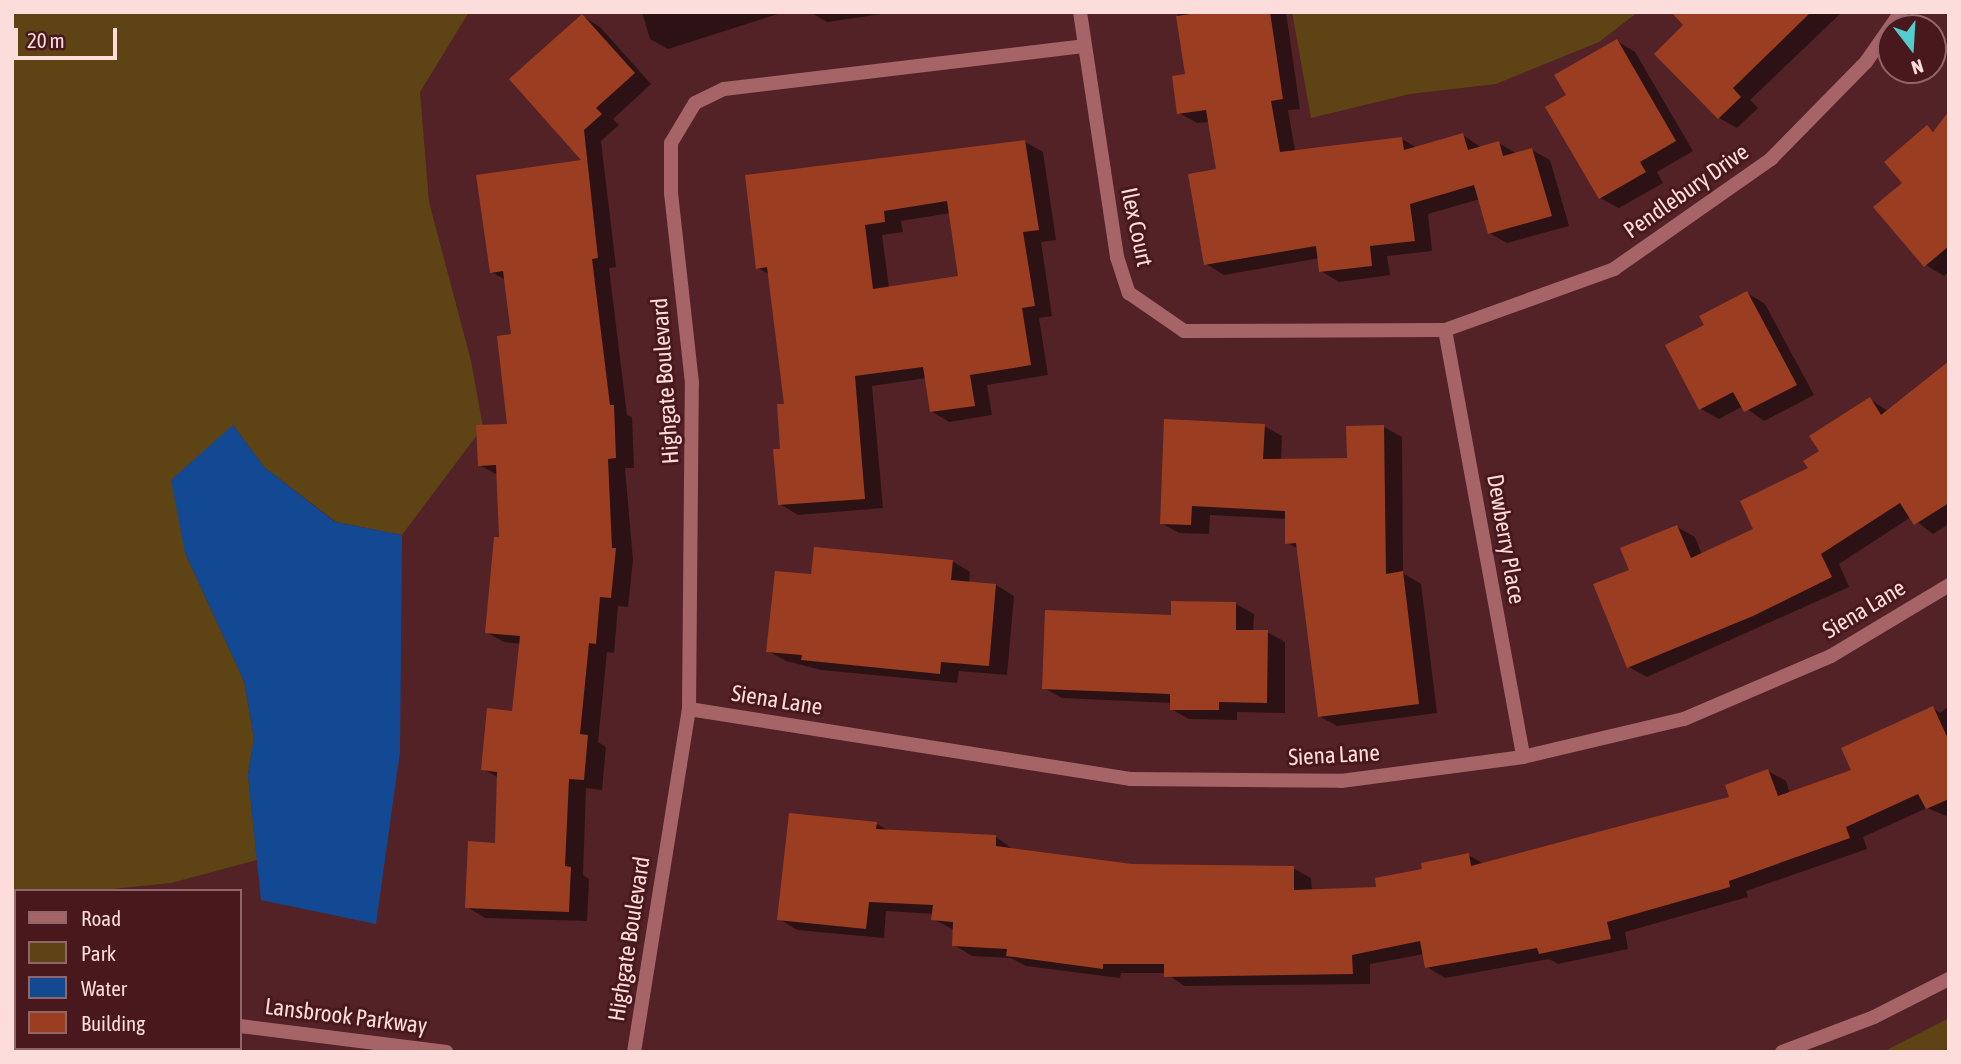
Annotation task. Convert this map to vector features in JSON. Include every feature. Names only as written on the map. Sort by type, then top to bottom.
[{"type":"street","name":"Ilex Court","points":[[1080,12],[1083,46],[1117,257],[1129,293],[1184,331],[1445,330]]},
{"type":"street","name":"Pendlebury Drive","points":[[1445,330],[1614,269],[1668,234],[1771,159],[1866,62],[1901,12]]},
{"type":"street","name":"Highgate Boulevard","points":[[634,1052],[689,709],[692,383],[671,193],[671,143],[695,103],[724,89],[1083,46]]},
{"type":"street","name":"Dewberry Place","points":[[1445,330],[1523,757]]},
{"type":"street","name":"Siena Lane","points":[[689,709],[1131,779],[1342,781],[1523,757],[1684,719],[1831,656],[1949,584]]},
{"type":"street","points":[[1782,1052],[1815,1046],[1949,979]]},
{"type":"street","name":"Lansbrook Parkway","points":[[242,1026],[446,1052]]},
{"type":"green space","points":[[12,12],[469,12],[420,92],[429,202],[471,361],[483,427],[402,535],[336,522],[264,467],[233,425],[185,553],[244,681],[254,738],[248,775],[257,860],[171,883],[112,889],[14,889],[12,898]]},
{"type":"green space","points":[[1292,12],[1638,12],[1599,42],[1496,84],[1410,94],[1311,118]]},
{"type":"green space","points":[[1949,1018],[1949,1052],[1883,1052]]},
{"type":"water","points":[[233,425],[264,467],[335,522],[402,535],[400,752],[376,924],[261,900],[248,775],[254,738],[244,681],[185,553],[171,480]]},
{"type":"building","points":[[1205,12],[1270,12],[1283,99],[1271,101],[1280,152],[1402,137],[1404,150],[1463,133],[1468,150],[1499,141],[1503,156],[1532,148],[1552,216],[1488,234],[1474,185],[1410,204],[1415,241],[1370,246],[1372,266],[1319,272],[1316,246],[1204,265],[1188,174],[1216,169],[1206,110],[1177,114],[1172,76],[1185,74],[1176,16]]},
{"type":"building","points":[[1671,12],[1811,12],[1733,88],[1741,97],[1718,119],[1654,54],[1683,25]]},
{"type":"building","points":[[582,14],[635,73],[596,108],[602,114],[584,130],[598,258],[592,259],[610,405],[614,405],[616,458],[608,459],[612,548],[616,548],[611,598],[600,597],[596,644],[589,643],[580,734],[588,735],[584,780],[569,779],[565,866],[571,867],[569,912],[465,908],[468,841],[495,843],[497,772],[481,770],[487,708],[512,711],[520,636],[485,633],[494,537],[499,537],[496,465],[478,466],[476,425],[507,424],[497,336],[511,334],[503,271],[490,273],[476,175],[581,160],[509,79]]},
{"type":"building","points":[[1617,39],[1676,141],[1640,162],[1646,172],[1599,199],[1545,107],[1566,95],[1554,75]]},
{"type":"building","points":[[1949,111],[1949,246],[1924,267],[1873,207],[1902,183],[1884,162],[1927,125],[1933,132]]},
{"type":"building","points":[[1025,140],[1039,230],[1023,232],[1035,306],[1022,308],[1031,365],[970,375],[975,406],[930,412],[923,367],[855,376],[865,499],[778,505],[773,449],[780,449],[777,404],[784,404],[767,267],[756,269],[745,175]],"holes":[[[947,201],[958,276],[873,289],[865,225],[885,222],[884,211]]]},
{"type":"building","points":[[1747,291],[1797,385],[1744,412],[1733,392],[1699,410],[1665,345],[1704,325],[1699,316]]},
{"type":"building","points":[[1949,361],[1949,503],[1914,525],[1900,503],[1821,554],[1832,577],[1753,616],[1627,668],[1593,584],[1629,570],[1620,548],[1677,525],[1691,558],[1753,529],[1740,501],[1808,468],[1803,461],[1819,451],[1809,436],[1870,397],[1881,415]]},
{"type":"building","points":[[1164,419],[1265,424],[1263,459],[1347,458],[1346,426],[1384,425],[1386,574],[1403,571],[1419,704],[1318,717],[1296,543],[1285,544],[1285,511],[1192,506],[1191,525],[1160,524]]},
{"type":"building","points":[[814,547],[953,560],[951,580],[996,584],[989,666],[941,662],[940,674],[801,660],[802,655],[766,652],[775,571],[811,574]]},
{"type":"building","points":[[1171,601],[1236,602],[1236,630],[1268,630],[1267,703],[1219,702],[1219,710],[1170,710],[1170,694],[1042,689],[1045,610],[1171,615]]},
{"type":"building","points":[[1933,706],[1949,741],[1949,799],[1926,809],[1918,794],[1846,827],[1850,838],[1729,881],[1730,887],[1607,922],[1611,939],[1539,954],[1537,948],[1425,968],[1420,941],[1352,955],[1353,974],[1164,977],[1164,964],[1103,964],[1103,969],[1006,956],[1007,949],[952,946],[953,922],[931,920],[933,905],[869,902],[866,929],[777,920],[789,813],[877,822],[876,829],[996,835],[996,846],[1132,864],[1294,866],[1294,890],[1376,887],[1375,878],[1422,869],[1421,863],[1469,853],[1471,866],[1729,797],[1725,785],[1768,769],[1778,796],[1851,770],[1841,748]]}]
